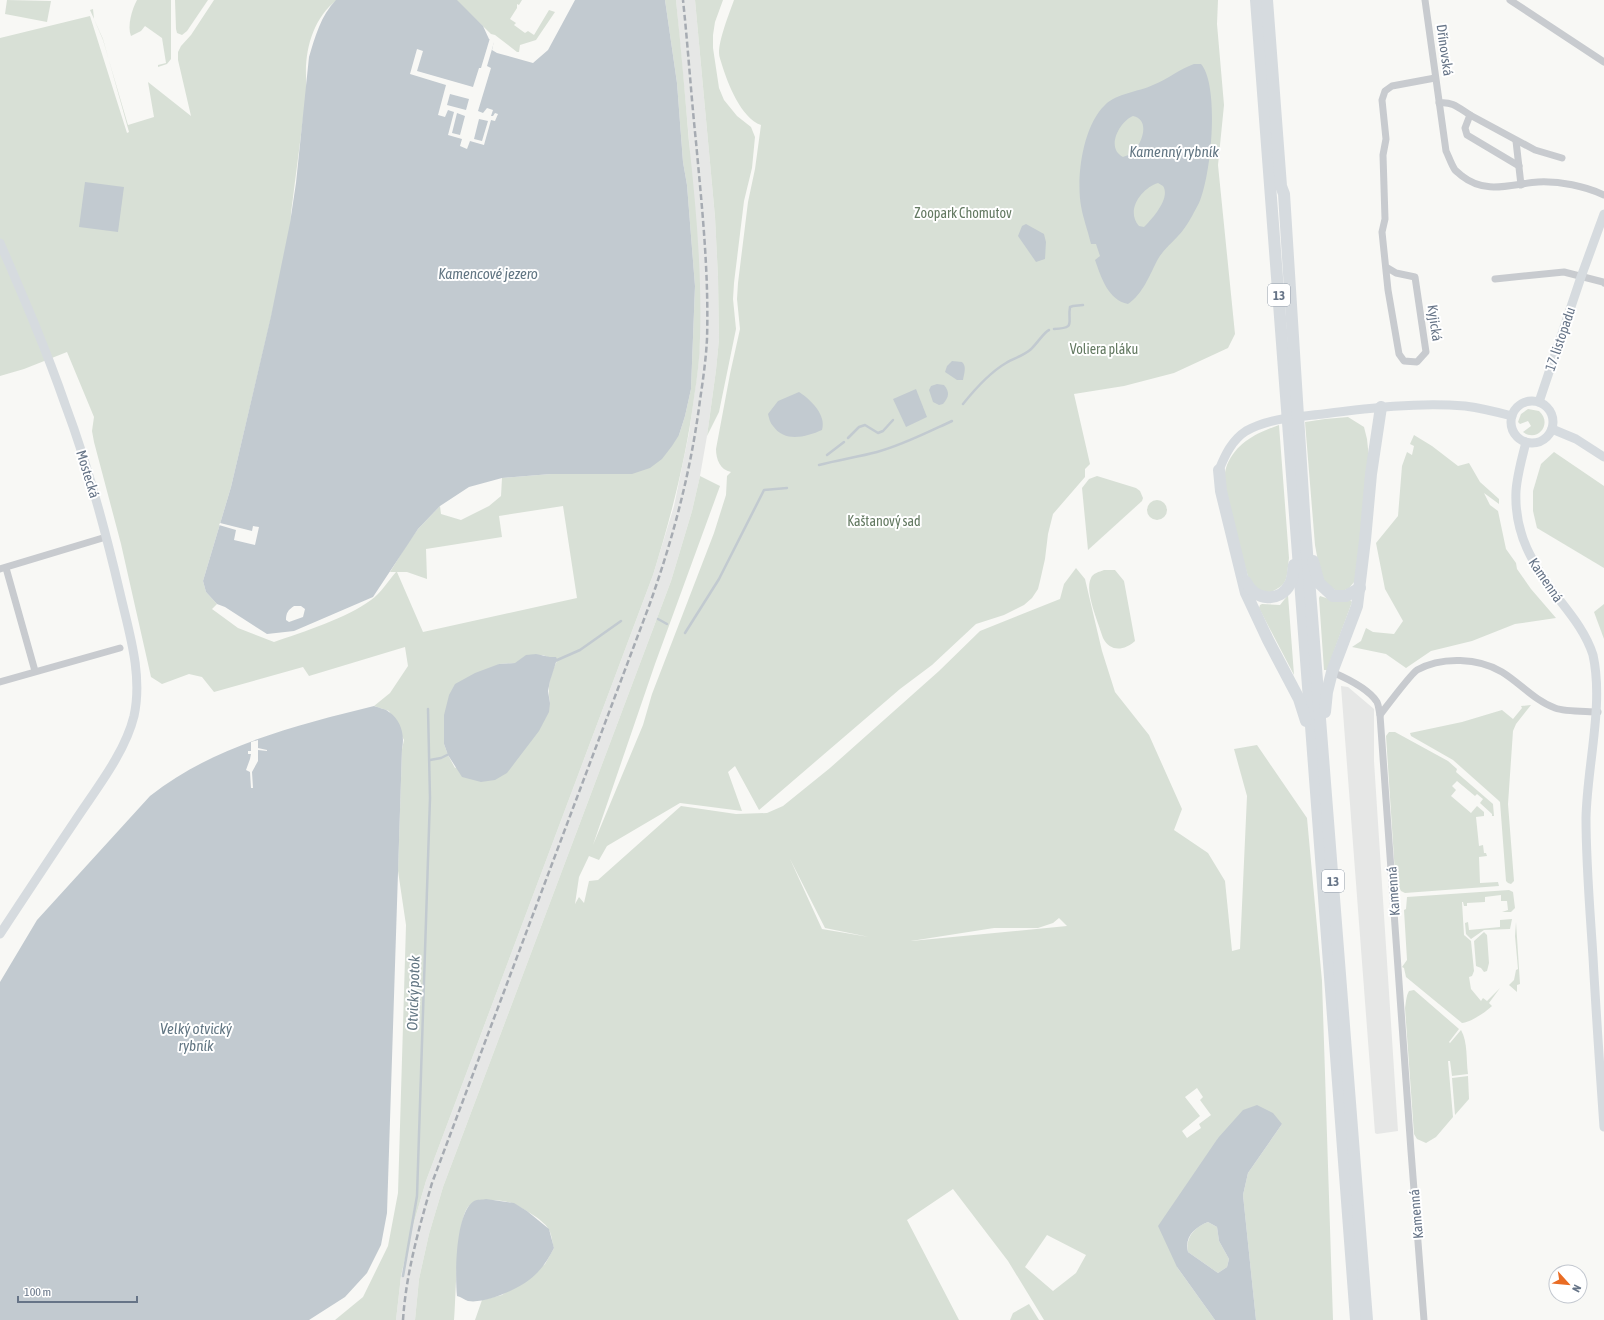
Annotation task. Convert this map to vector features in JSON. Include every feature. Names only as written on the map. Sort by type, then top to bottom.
[{"type":"highway","name":"13","points":[[1256,0],[1291,396],[1297,548],[1318,747],[1367,1320]]},
{"type":"highway","name":"13","points":[[1266,0],[1281,186],[1284,194],[1291,396]]},
{"type":"highway","points":[[1318,747],[1327,692],[1332,672],[1357,606],[1371,474],[1382,407]]},
{"type":"highway","name":"13","points":[[1294,443],[1305,528],[1356,1320]]},
{"type":"highway","points":[[1219,470],[1221,491],[1246,593],[1252,610],[1300,699],[1318,747]]},
{"type":"highway","points":[[1305,528],[1319,583],[1332,596],[1346,596],[1360,588]]},
{"type":"highway","points":[[1241,570],[1249,587],[1256,594],[1262,597],[1270,598],[1277,596],[1290,583],[1297,548]]},
{"type":"street","name":"Dřínovská","points":[[1425,0],[1446,151],[1455,171],[1469,182],[1490,187],[1539,182],[1565,184],[1589,189],[1604,195]]},
{"type":"street","points":[[1510,0],[1604,62]]},
{"type":"street","name":"Kyjická","points":[[1386,267],[1396,273],[1415,277],[1426,352],[1417,362],[1404,362],[1399,354],[1386,267],[1382,232],[1385,219],[1383,155],[1386,139],[1382,100],[1385,91],[1392,86],[1435,78]]},
{"type":"street","points":[[1439,103],[1447,102],[1455,105],[1516,141],[1535,150],[1562,158]]},
{"type":"street","points":[[1470,115],[1465,128],[1467,135],[1519,166]]},
{"type":"street","points":[[1516,141],[1521,185]]},
{"type":"street","name":"17. listopadu","points":[[1539,402],[1581,276],[1604,214]]},
{"type":"street","name":"Mostecká","points":[[0,243],[40,336],[66,405],[106,537],[131,641],[136,667],[137,691],[134,716],[128,732],[110,767],[0,934]]},
{"type":"street","points":[[1496,280],[1564,272],[1603,282],[1604,284]]},
{"type":"street","points":[[1532,401],[1539,402],[1549,410],[1553,422],[1552,429],[1549,435],[1538,442],[1526,442],[1515,435],[1512,429],[1512,416],[1520,405],[1532,401]]},
{"type":"street","points":[[1219,470],[1228,449],[1236,440],[1246,432],[1258,426],[1280,420],[1382,407],[1414,405],[1466,406],[1512,416]]},
{"type":"street","points":[[1552,429],[1576,439],[1604,457]]},
{"type":"street","name":"Kamenná","points":[[1526,442],[1516,490],[1516,510],[1519,529],[1525,546],[1534,563],[1585,636],[1598,673],[1598,712],[1588,793],[1587,851],[1604,1127]]},
{"type":"street","points":[[35,671],[3,568],[106,537]]},
{"type":"street","points":[[0,682],[120,648]]},
{"type":"street","points":[[1380,715],[1416,671],[1441,662],[1460,661],[1492,667],[1503,672],[1530,694],[1555,708],[1598,712]]},
{"type":"street","name":"Kamenná","points":[[1332,672],[1353,682],[1371,695],[1378,703],[1380,715],[1410,1151],[1424,1320]]},
{"type":"shaded area","points":[[676,0],[695,0],[715,217],[719,339],[707,436],[700,476],[692,511],[671,581],[443,1187],[429,1234],[419,1279],[415,1320],[396,1320],[401,1276],[412,1229],[426,1181],[653,575],[674,506],[689,433],[698,368],[700,339],[689,140]]},
{"type":"shaded area","points":[[1341,686],[1348,687],[1374,709],[1374,761],[1398,1131],[1377,1134],[1375,1133]]},
{"type":"green space","points":[[7,0],[51,1],[47,22],[5,14]]},
{"type":"green space","points":[[137,0],[171,0],[171,59],[167,64],[158,67],[158,65],[166,63],[162,38],[145,26],[141,31],[131,36],[131,18],[133,8]]},
{"type":"green space","points":[[175,0],[208,0],[187,31],[182,35],[177,33],[176,29]]},
{"type":"green space","points":[[214,0],[337,0],[322,15],[312,34],[309,44],[306,65],[307,104],[303,119],[291,213],[290,237],[231,487],[203,581],[206,592],[217,604],[212,609],[238,628],[274,642],[337,619],[361,607],[375,597],[396,572],[390,572],[418,529],[440,506],[441,514],[461,520],[489,506],[501,496],[502,478],[585,473],[679,435],[691,389],[695,286],[677,83],[665,0],[676,0],[696,215],[700,289],[699,360],[691,421],[682,466],[672,510],[653,575],[426,1181],[412,1229],[401,1276],[396,1320],[335,1320],[363,1297],[388,1246],[398,1193],[406,925],[398,871],[402,749],[404,740],[389,711],[374,706],[390,693],[408,666],[405,647],[309,676],[303,667],[214,692],[202,677],[189,674],[162,684],[151,677],[121,544],[94,442],[92,431],[94,417],[67,352],[24,369],[0,376],[0,38],[90,16],[127,133],[129,132],[109,59],[128,125],[154,117],[148,82],[191,116],[178,60],[178,52]],"holes":[[[563,506],[577,598],[423,632],[397,572],[407,572],[427,579],[426,549],[502,537],[499,516]],[[543,655],[557,661],[550,681],[550,703],[455,768],[444,744],[499,664],[516,663]]]},
{"type":"green space","points":[[456,0],[522,0],[519,5],[517,4],[517,8],[510,19],[516,23],[514,25],[525,33],[528,31],[534,35],[549,10],[555,12],[536,40],[520,45],[519,52],[517,52],[495,35],[491,34]]},
{"type":"green space","points":[[695,0],[723,0],[715,22],[713,35],[713,48],[719,88],[724,100],[737,116],[751,127],[755,137],[752,168],[744,201],[734,283],[733,299],[736,329],[719,412],[707,436],[719,339],[718,277],[715,217]]},
{"type":"green space","points":[[734,0],[1218,0],[1217,24],[1224,105],[1218,165],[1235,334],[1228,348],[1174,373],[1124,386],[1074,394],[1090,464],[1085,469],[1085,477],[1053,514],[1038,589],[1032,598],[1024,605],[1004,615],[976,624],[932,665],[900,689],[759,810],[735,766],[728,772],[742,811],[680,803],[607,846],[599,860],[589,856],[579,877],[575,904],[579,897],[584,903],[589,881],[598,880],[681,806],[736,814],[767,813],[783,806],[830,768],[939,671],[980,631],[1060,599],[1064,584],[1076,568],[1085,579],[1102,651],[1115,692],[1149,735],[1182,809],[1174,830],[1208,853],[1225,881],[1232,951],[1240,949],[1247,796],[1234,749],[1257,745],[1307,818],[1322,981],[1333,1320],[1256,1320],[1243,1195],[1248,1173],[1282,1124],[1218,1138],[1177,1267],[1215,1320],[1044,1320],[1008,1261],[953,1189],[907,1220],[959,1320],[475,1320],[482,1300],[502,1295],[545,1264],[554,1248],[549,1230],[540,1220],[513,1204],[486,1200],[469,1206],[461,1226],[457,1260],[454,1320],[415,1320],[419,1279],[429,1234],[443,1187],[671,581],[692,511],[700,476],[720,486],[655,664],[593,845],[643,725],[652,694],[714,533],[726,495],[727,476],[731,472],[724,469],[719,464],[716,449],[740,329],[737,299],[738,283],[748,202],[755,169],[761,125],[747,115],[736,100],[720,58],[719,47]],"holes":[[[790,859],[825,928],[869,937],[822,929]],[[1059,918],[1067,926],[911,941],[994,928],[1038,928],[1053,923]],[[1197,1088],[1203,1097],[1200,1100],[1211,1115],[1199,1124],[1201,1128],[1187,1138],[1182,1131],[1200,1116],[1185,1097]],[[1047,1235],[1086,1255],[1076,1273],[1053,1291],[1025,1267]]]},
{"type":"green space","points":[[93,9],[94,19],[90,10]]},
{"type":"green space","points":[[1528,409],[1539,411],[1545,421],[1542,430],[1534,435],[1529,435],[1523,432],[1531,426],[1528,421],[1520,424],[1518,422],[1521,414]]},
{"type":"green space","points":[[1348,417],[1364,427],[1369,458],[1355,581],[1349,588],[1343,591],[1335,590],[1323,581],[1319,567],[1315,545],[1305,422]]},
{"type":"green space","points":[[1279,425],[1289,558],[1283,585],[1266,594],[1251,584],[1241,552],[1229,503],[1225,476],[1226,467],[1231,457],[1242,444],[1263,431]]},
{"type":"green space","points":[[1414,435],[1432,446],[1458,466],[1469,463],[1480,482],[1499,499],[1499,504],[1484,493],[1490,505],[1498,511],[1506,549],[1516,563],[1517,569],[1531,589],[1556,618],[1515,624],[1472,641],[1431,651],[1406,668],[1386,654],[1352,647],[1361,641],[1366,628],[1373,632],[1394,634],[1403,621],[1385,589],[1376,543],[1398,516],[1402,466],[1407,452],[1412,455],[1414,446],[1410,444]]},
{"type":"green space","points":[[1554,452],[1604,486],[1604,568],[1537,528],[1533,511],[1533,491],[1541,464]]},
{"type":"green space","points":[[1097,476],[1136,488],[1140,491],[1143,498],[1142,501],[1088,550],[1082,488],[1089,479]]},
{"type":"green space","points":[[1157,500],[1164,503],[1167,510],[1164,517],[1157,520],[1150,517],[1147,510],[1150,503]]},
{"type":"green space","points":[[1104,570],[1115,570],[1124,581],[1135,641],[1126,647],[1113,648],[1106,643],[1103,638],[1091,599],[1089,584],[1091,578],[1095,574]]},
{"type":"green space","points":[[1288,595],[1294,675],[1259,608],[1262,604],[1280,605]]},
{"type":"green space","points":[[1320,596],[1332,600],[1350,600],[1352,602],[1327,670],[1324,670]]},
{"type":"green space","points":[[1604,604],[1604,639],[1594,612]]},
{"type":"green space","points":[[1531,705],[1516,724],[1513,731],[1508,804],[1514,881],[1511,884],[1506,881],[1500,802],[1453,760],[1411,736],[1410,733],[1462,722],[1502,710],[1513,719],[1522,708],[1521,706]]},
{"type":"green space","points":[[1389,732],[1395,732],[1448,761],[1457,769],[1456,772],[1493,804],[1494,816],[1492,816],[1492,814],[1480,803],[1483,799],[1477,794],[1475,796],[1457,781],[1452,786],[1456,790],[1451,796],[1471,813],[1477,806],[1484,812],[1484,816],[1476,817],[1479,846],[1483,845],[1484,853],[1486,853],[1487,856],[1479,857],[1480,883],[1498,882],[1499,886],[1405,893],[1401,891],[1399,887],[1396,889],[1386,736]]},
{"type":"green space","points":[[1509,890],[1513,892],[1515,908],[1511,912],[1502,912],[1508,910],[1507,901],[1501,901],[1501,895],[1485,897],[1485,902],[1467,903],[1467,906],[1464,906],[1462,902],[1464,935],[1471,941],[1474,971],[1472,976],[1469,977],[1471,989],[1481,1001],[1483,998],[1487,1001],[1500,988],[1489,1003],[1492,1006],[1470,1021],[1462,1023],[1406,977],[1404,968],[1402,967],[1407,960],[1404,910],[1406,909],[1407,897]]},
{"type":"green space","points":[[1512,919],[1510,929],[1484,930],[1471,939],[1466,934],[1465,923],[1468,922],[1469,930],[1500,927],[1500,920]]},
{"type":"green space","points":[[1516,922],[1520,984],[1517,985],[1517,992],[1509,985],[1514,980],[1516,970],[1518,969],[1515,936]]},
{"type":"green space","points":[[1484,932],[1487,935],[1489,963],[1487,971],[1484,972],[1481,968],[1476,966],[1474,941]]},
{"type":"green space","points":[[1414,990],[1459,1029],[1449,1042],[1450,1043],[1461,1030],[1465,1040],[1468,1074],[1452,1076],[1450,1061],[1448,1061],[1453,1117],[1436,1137],[1426,1143],[1417,1139],[1414,1134],[1405,1008],[1409,991]]},
{"type":"green space","points":[[1468,1076],[1469,1099],[1455,1115],[1452,1078]]},
{"type":"green space","points":[[1208,1222],[1217,1227],[1219,1241],[1229,1259],[1227,1267],[1218,1273],[1188,1252],[1187,1247],[1192,1233]]},
{"type":"green space","points":[[1029,1304],[1039,1320],[1010,1320],[1013,1313]]},
{"type":"water","name":"Kamencové jezero","points":[[336,0],[457,0],[483,26],[489,39],[494,41],[492,50],[497,53],[533,63],[548,50],[575,0],[665,0],[677,83],[695,286],[691,389],[679,435],[662,459],[650,468],[632,474],[551,474],[502,478],[469,487],[440,506],[418,529],[373,597],[294,631],[267,634],[225,607],[217,604],[206,592],[203,581],[231,487],[271,316],[290,223],[296,183],[309,57],[322,19]],"holes":[[[294,606],[301,606],[305,609],[303,617],[289,622],[286,620],[290,609]]]},
{"type":"water","name":"Kamenný rybník","points":[[1194,64],[1201,64],[1207,75],[1212,111],[1210,153],[1203,190],[1199,203],[1187,225],[1162,253],[1138,295],[1128,304],[1121,302],[1110,293],[1103,280],[1095,260],[1100,256],[1096,244],[1091,244],[1081,206],[1081,166],[1086,138],[1097,114],[1110,101],[1122,95],[1158,83]],"holes":[[[1133,116],[1139,118],[1142,122],[1143,133],[1136,149],[1132,153],[1123,157],[1115,148],[1116,135],[1123,123]],[[1158,183],[1163,186],[1165,191],[1163,202],[1156,214],[1144,227],[1139,226],[1135,220],[1134,213],[1137,200],[1146,190]]]},
{"type":"water","points":[[85,182],[124,187],[118,232],[79,227]]},
{"type":"water","points":[[1026,224],[1044,234],[1046,242],[1045,259],[1036,262],[1018,236],[1022,226]]},
{"type":"water","points":[[952,361],[962,362],[964,364],[965,370],[963,380],[957,380],[945,372],[947,366]]},
{"type":"water","points":[[937,384],[944,385],[948,392],[948,397],[943,404],[939,405],[933,402],[929,390],[931,386]]},
{"type":"water","points":[[916,389],[927,417],[906,427],[893,399]]},
{"type":"water","points":[[799,392],[812,403],[820,413],[823,424],[822,430],[809,435],[790,437],[783,435],[778,431],[771,423],[768,414],[778,401]]},
{"type":"water","points":[[536,654],[556,657],[557,659],[548,691],[550,703],[549,712],[539,731],[507,773],[495,780],[481,782],[462,777],[448,755],[444,744],[444,715],[449,695],[455,684],[475,673],[499,664],[515,663],[526,655]]},
{"type":"water","name":"Velký otvický rybník","points":[[374,706],[386,710],[397,719],[401,728],[403,744],[387,1213],[381,1245],[367,1273],[345,1297],[309,1320],[0,1320],[0,982],[37,920],[150,796],[175,779],[201,764],[257,739],[315,721]]},
{"type":"water","points":[[1257,1105],[1273,1113],[1282,1124],[1248,1173],[1243,1195],[1256,1320],[1215,1320],[1177,1267],[1158,1226],[1218,1138],[1243,1110]],"holes":[[[1208,1222],[1217,1227],[1219,1241],[1229,1259],[1227,1267],[1218,1273],[1188,1252],[1187,1247],[1189,1237],[1199,1227]]]},
{"type":"water","points":[[486,1199],[514,1203],[527,1211],[549,1229],[554,1248],[540,1270],[523,1284],[508,1292],[491,1298],[468,1301],[457,1296],[456,1260],[460,1231],[463,1218],[468,1208],[475,1200]]},
{"type":"pier","points":[[490,38],[495,39],[487,66],[491,68],[478,111],[483,113],[487,108],[493,110],[491,116],[495,113],[498,114],[495,121],[491,120],[484,145],[470,141],[467,149],[460,146],[462,139],[448,135],[454,112],[448,110],[445,117],[438,115],[446,85],[410,74],[417,49],[423,51],[417,71],[473,87],[479,68],[481,68]],"holes":[[[450,94],[469,99],[466,110],[447,105]],[[457,113],[465,116],[460,135],[452,133]],[[479,119],[488,121],[482,141],[474,139]]]},
{"type":"pier","points":[[220,523],[252,531],[253,526],[259,527],[255,545],[234,540],[236,530],[219,525]]},
{"type":"pier","points":[[258,740],[258,748],[267,751],[258,750],[258,761],[252,772],[253,788],[251,788],[250,772],[246,770],[251,754],[248,754],[248,751],[251,751],[251,742]]},
{"type":"waterway","points":[[1054,329],[1066,327],[1070,324],[1070,307],[1083,305]]},
{"type":"waterway","points":[[963,404],[988,376],[1006,363],[1027,352],[1049,330]]},
{"type":"waterway","points":[[848,438],[859,427],[865,425],[878,433],[883,431],[893,420]]},
{"type":"waterway","points":[[819,465],[887,449],[952,421]]},
{"type":"waterway","points":[[827,455],[844,442]]},
{"type":"waterway","points":[[685,633],[719,579],[764,490],[787,488]]},
{"type":"waterway","points":[[658,619],[667,624]]},
{"type":"waterway","points":[[555,661],[580,650],[621,621]]},
{"type":"waterway","name":"Otvický potok","points":[[403,1276],[417,1196],[430,798],[428,709]]},
{"type":"waterway","points":[[430,760],[441,758],[449,754]]},
{"type":"railway","points":[[403,1320],[410,1268],[432,1183],[658,581],[680,504],[692,453],[707,347],[707,290],[703,215],[683,0]]},
{"type":"park label","name":"Zoopark Chomutov","points":[[963,213]]},
{"type":"park label","name":"Voliera pláku","points":[[1104,349]]},
{"type":"park label","name":"Kaštanový sad","points":[[884,521]]}]
